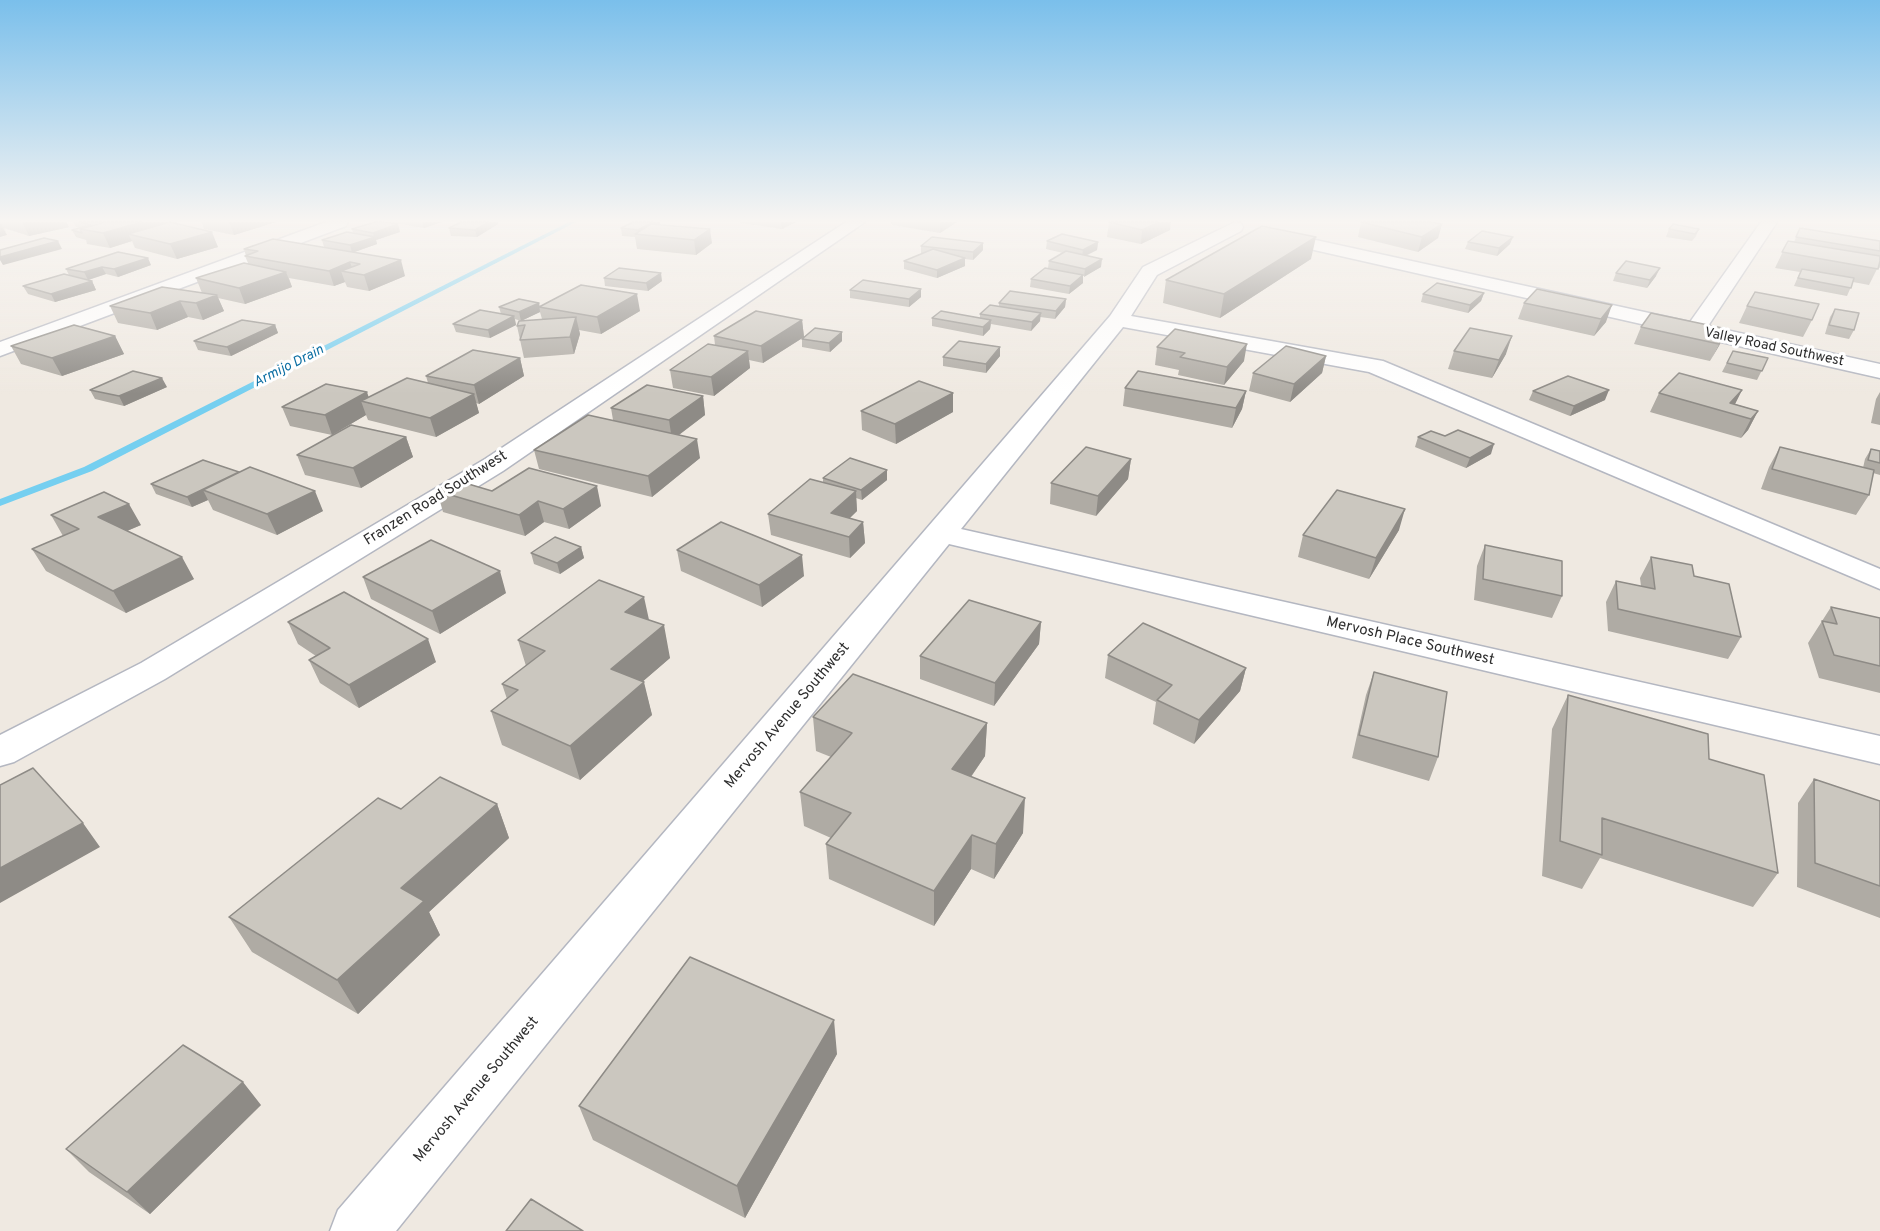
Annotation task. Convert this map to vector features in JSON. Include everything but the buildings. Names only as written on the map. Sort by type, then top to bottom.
[{"type":"street","points":[[0,349],[186,279]]},
{"type":"street","name":"Franzen Road Southwest","points":[[0,752],[153,671],[484,471],[771,279]]},
{"type":"street","name":"Mervosh Avenue Southwest","points":[[359,1231],[1118,320],[1144,279]]},
{"type":"street","name":"Valley Road Southwest","points":[[1470,279],[1880,371]]},
{"type":"street","points":[[1695,330],[1730,279]]},
{"type":"street","points":[[1118,320],[1375,366],[1880,580]]},
{"type":"street","name":"Mervosh Place Southwest","points":[[941,533],[1880,750]]},
{"type":"waterway","name":"Armijo Drain","points":[[0,503],[88,469],[460,279]]}]
